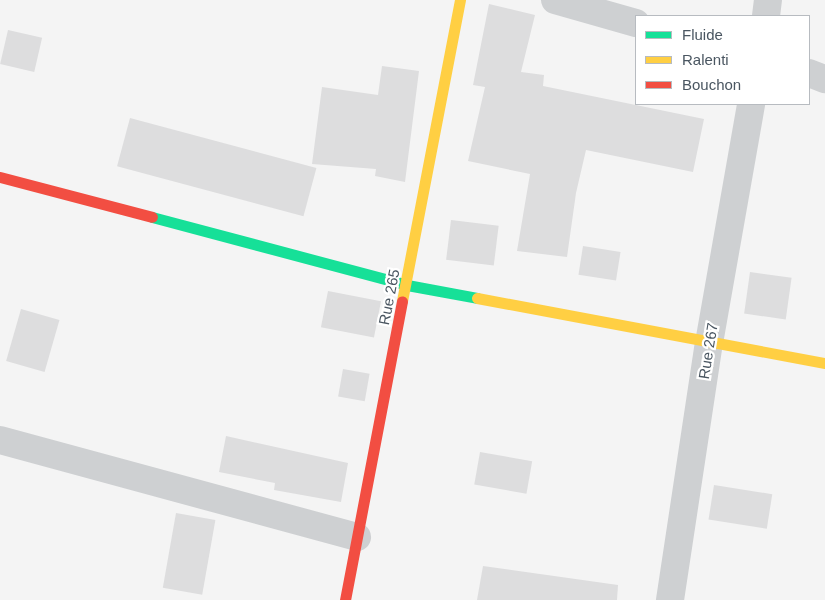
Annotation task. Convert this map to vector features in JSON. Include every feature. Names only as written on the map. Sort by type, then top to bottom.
[{"type":"street","name":"Rue 265","points":[[345,600],[407,285],[460,0]]},
{"type":"street","points":[[555,0],[635,23]]},
{"type":"street","points":[[766,15],[768,0]]},
{"type":"street","points":[[810,73],[825,79]]},
{"type":"street","name":"Rue 267","points":[[670,600],[709,344],[751,105]]},
{"type":"street","points":[[0,176],[407,285],[709,344],[825,363]]},
{"type":"street","points":[[0,440],[357,537]]},
{"type":"building","points":[[489,4],[535,15],[521,72],[544,75],[543,86],[704,119],[693,172],[586,150],[576,193],[567,257],[517,251],[530,174],[468,161],[485,87],[473,85]]},
{"type":"building","points":[[8,30],[42,38],[34,72],[0,64]]},
{"type":"building","points":[[382,66],[419,71],[405,182],[375,176],[376,169],[312,164],[322,87],[378,95]]},
{"type":"building","points":[[130,118],[316,168],[303,216],[117,166]]},
{"type":"building","points":[[451,220],[499,226],[494,266],[446,260]]},
{"type":"building","points":[[583,246],[621,252],[616,281],[578,275]]},
{"type":"building","points":[[750,272],[792,278],[786,319],[744,314]]},
{"type":"building","points":[[328,291],[381,301],[374,338],[321,327]]},
{"type":"building","points":[[21,309],[59,320],[45,372],[6,361]]},
{"type":"building","points":[[343,369],[370,374],[365,401],[338,397]]},
{"type":"building","points":[[226,436],[348,463],[341,502],[274,490],[275,483],[219,472]]},
{"type":"building","points":[[480,452],[532,461],[526,494],[474,484]]},
{"type":"building","points":[[714,485],[772,494],[767,529],[709,520]]},
{"type":"building","points":[[176,513],[215,520],[202,595],[163,588]]},
{"type":"building","points":[[483,566],[618,585],[617,600],[477,600]]},
{"type":"traffic: fast","points":[[152,217],[407,285],[477,298]]},
{"type":"traffic: slow","points":[[402,301],[460,0]]},
{"type":"traffic: slow","points":[[477,298],[825,363]]},
{"type":"traffic: jam","points":[[0,177],[152,217]]},
{"type":"traffic: jam","points":[[345,600],[402,301]]}]
